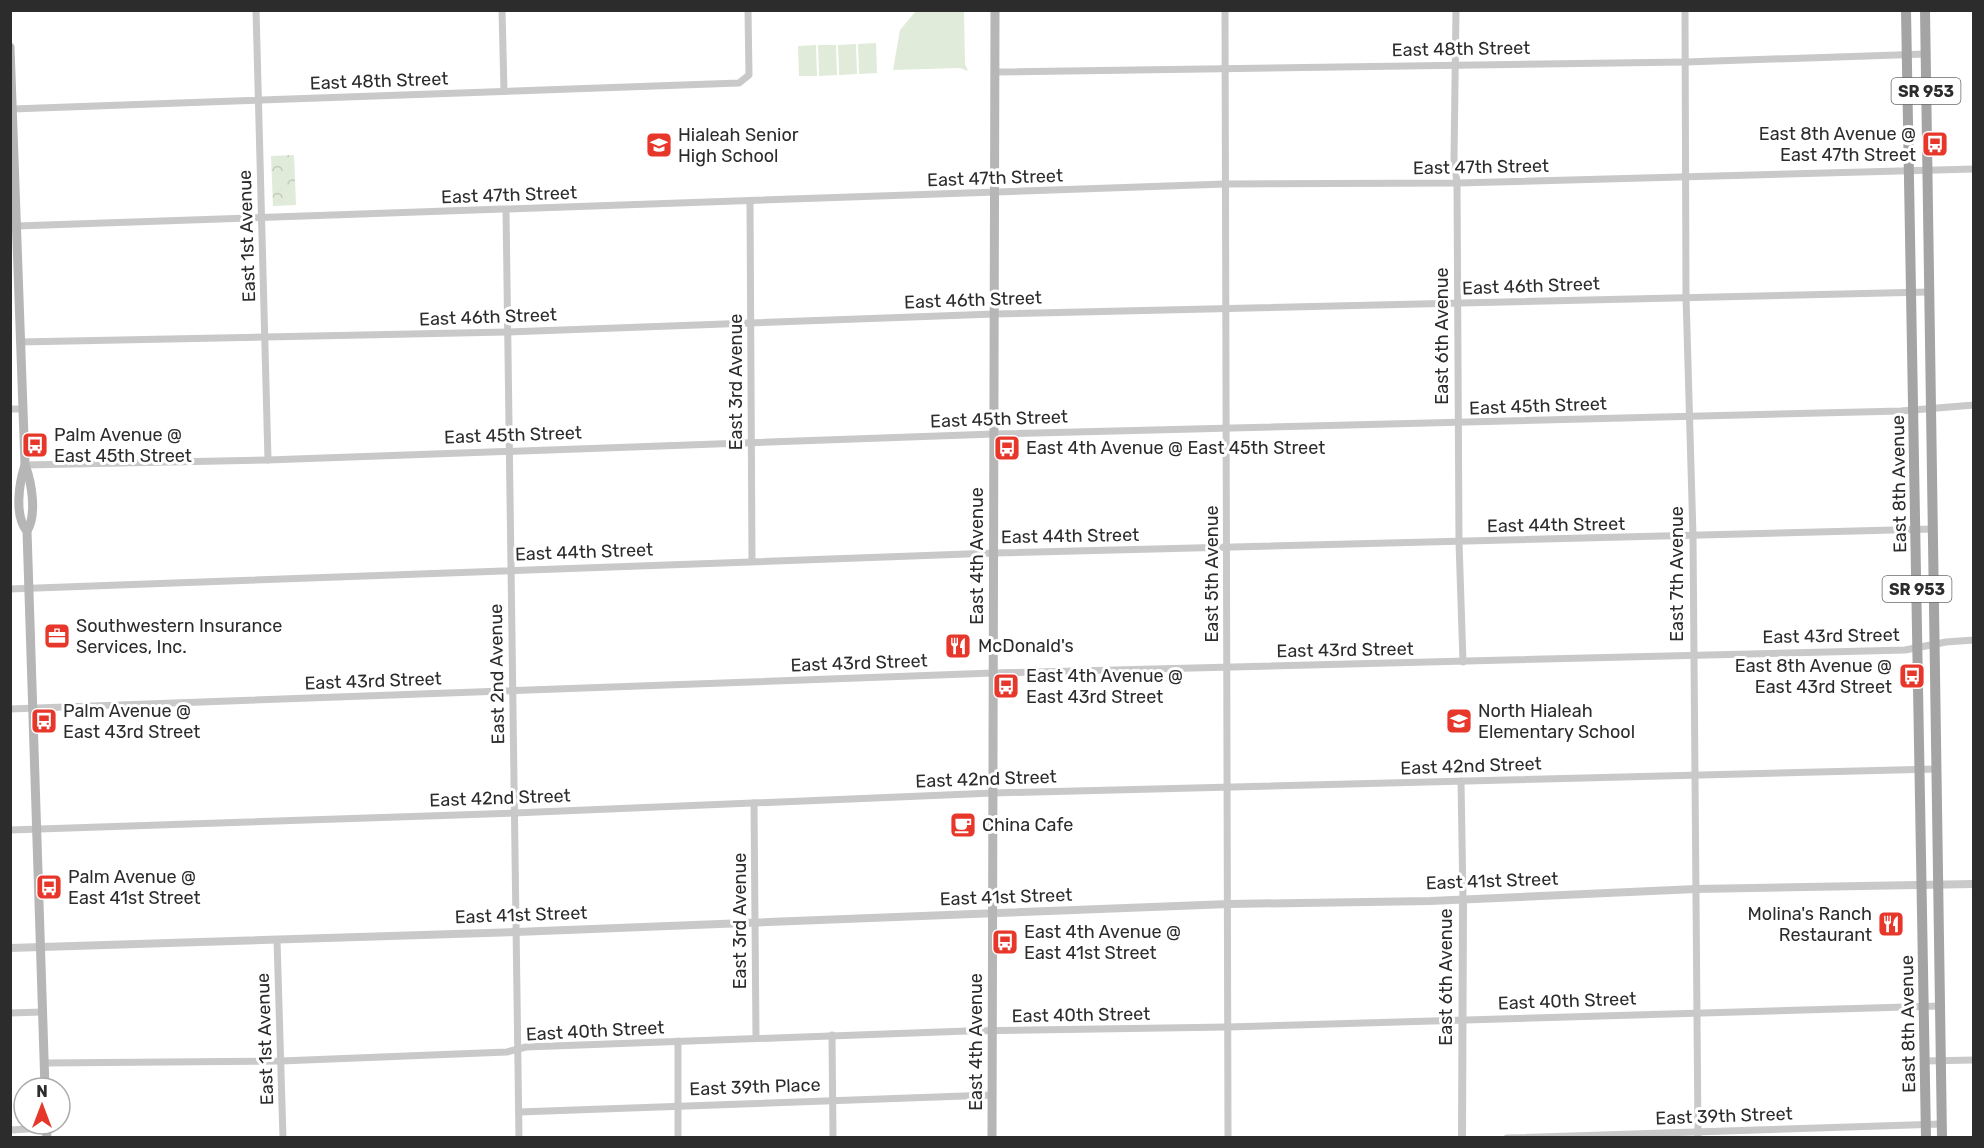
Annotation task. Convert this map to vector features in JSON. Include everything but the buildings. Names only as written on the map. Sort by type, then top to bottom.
[{"type":"main road","name":"East 4th Avenue","points":[[992,1137],[995,10]]},
{"type":"main road","name":"East 8th Avenue","points":[[1906,10],[1926,1137]]},
{"type":"main road","name":"East 8th Avenue","points":[[1925,10],[1942,1137]]},
{"type":"main road","points":[[10,47],[25,465],[30,480],[32,524],[27,531],[45,1076]]},
{"type":"street","name":"East 1st Avenue","points":[[256,10],[268,460]]},
{"type":"street","points":[[502,10],[504,92]]},
{"type":"street","name":"East 48th Street","points":[[12,109],[739,83],[748,75],[748,10]]},
{"type":"street","name":"East 5th Avenue","points":[[1225,10],[1227,68],[1225,309],[1229,904],[1228,1137]]},
{"type":"street","name":"East 6th Avenue","points":[[1456,10],[1454,159],[1457,183],[1459,542],[1463,662]]},
{"type":"street","name":"East 7th Avenue","points":[[1685,10],[1686,296],[1693,536],[1692,654],[1698,1135]]},
{"type":"street","name":"East 48th Street","points":[[995,72],[1686,62],[1926,54]]},
{"type":"street","name":"East 47th Street","points":[[17,226],[995,194],[1225,184],[1457,183],[1974,169]]},
{"type":"street","name":"East 3rd Avenue","points":[[750,202],[752,561]]},
{"type":"street","name":"East 2nd Avenue","points":[[506,210],[519,1137]]},
{"type":"street","name":"East 46th Street","points":[[20,342],[507,332],[994,314],[1928,292]]},
{"type":"street","name":"East 45th Street","points":[[25,465],[268,460],[994,434],[1458,424],[1974,405]]},
{"type":"street","points":[[10,409],[23,409]]},
{"type":"street","name":"East 44th Street","points":[[10,589],[993,553],[1226,549],[1932,529]]},
{"type":"street","name":"East 43rd Street","points":[[10,709],[993,673],[1918,648],[1974,640]]},
{"type":"street","name":"East 42nd Street","points":[[10,830],[514,813],[993,793],[1936,769]]},
{"type":"street","name":"East 6th Avenue","points":[[1461,781],[1462,1137]]},
{"type":"street","name":"East 3rd Avenue","points":[[754,802],[756,1038]]},
{"type":"street","name":"East 41st Street","points":[[10,948],[516,932],[1229,904],[1463,900],[1696,889],[1922,887],[1974,884]]},
{"type":"street","name":"East 1st Avenue","points":[[277,940],[283,1137]]},
{"type":"street","name":"East 40th Street","points":[[44,1063],[281,1061],[519,1050],[526,1047],[832,1035],[1228,1027],[1697,1011],[1940,1006]]},
{"type":"street","points":[[10,1013],[42,1012]]},
{"type":"street","points":[[832,1035],[833,1137]]},
{"type":"street","points":[[678,1041],[678,1137]]},
{"type":"street","points":[[1924,1061],[1974,1060]]},
{"type":"street","name":"East 39th Place","points":[[519,1112],[992,1095]]},
{"type":"street","name":"East 39th Street","points":[[1507,1137],[1698,1135],[1942,1125]]},
{"type":"green space","points":[[916,11],[964,11],[965,64],[968,71],[960,68],[893,70],[900,30]]},
{"type":"green space","points":[[876,43],[877,73],[859,74],[858,44]]},
{"type":"green space","points":[[856,44],[857,74],[839,75],[838,45]]},
{"type":"green space","points":[[816,45],[817,76],[799,76],[798,46]]},
{"type":"green space","points":[[818,45],[836,45],[837,75],[819,76]]},
{"type":"green space","points":[[294,155],[296,205],[273,206],[271,156]]},
{"type":"place","name":"East 8th Avenue @ East 47th Street","points":[[1935,144]]},
{"type":"place","name":"Hialeah Senior High School","points":[[659,145]]},
{"type":"place","name":"Palm Avenue @ East 45th Street","points":[[35,445]]},
{"type":"place","name":"East 4th Avenue @ East 45th Street","points":[[1007,448]]},
{"type":"place","name":"Southwestern Insurance Services, Inc.","points":[[57,636]]},
{"type":"place","name":"McDonald's","points":[[958,646]]},
{"type":"place","name":"East 8th Avenue @ East 43rd Street","points":[[1912,676]]},
{"type":"place","name":"East 4th Avenue @ East 43rd Street","points":[[1006,686]]},
{"type":"place","name":"Palm Avenue @ East 43rd Street","points":[[44,721]]},
{"type":"place","name":"North Hialeah Elementary School","points":[[1459,721]]},
{"type":"place","name":"China Cafe","points":[[963,825]]},
{"type":"place","name":"Palm Avenue @ East 41st Street","points":[[49,887]]},
{"type":"place","name":"Molina's Ranch Restaurant","points":[[1891,924]]},
{"type":"place","name":"East 4th Avenue @ East 41st Street","points":[[1005,942]]}]
